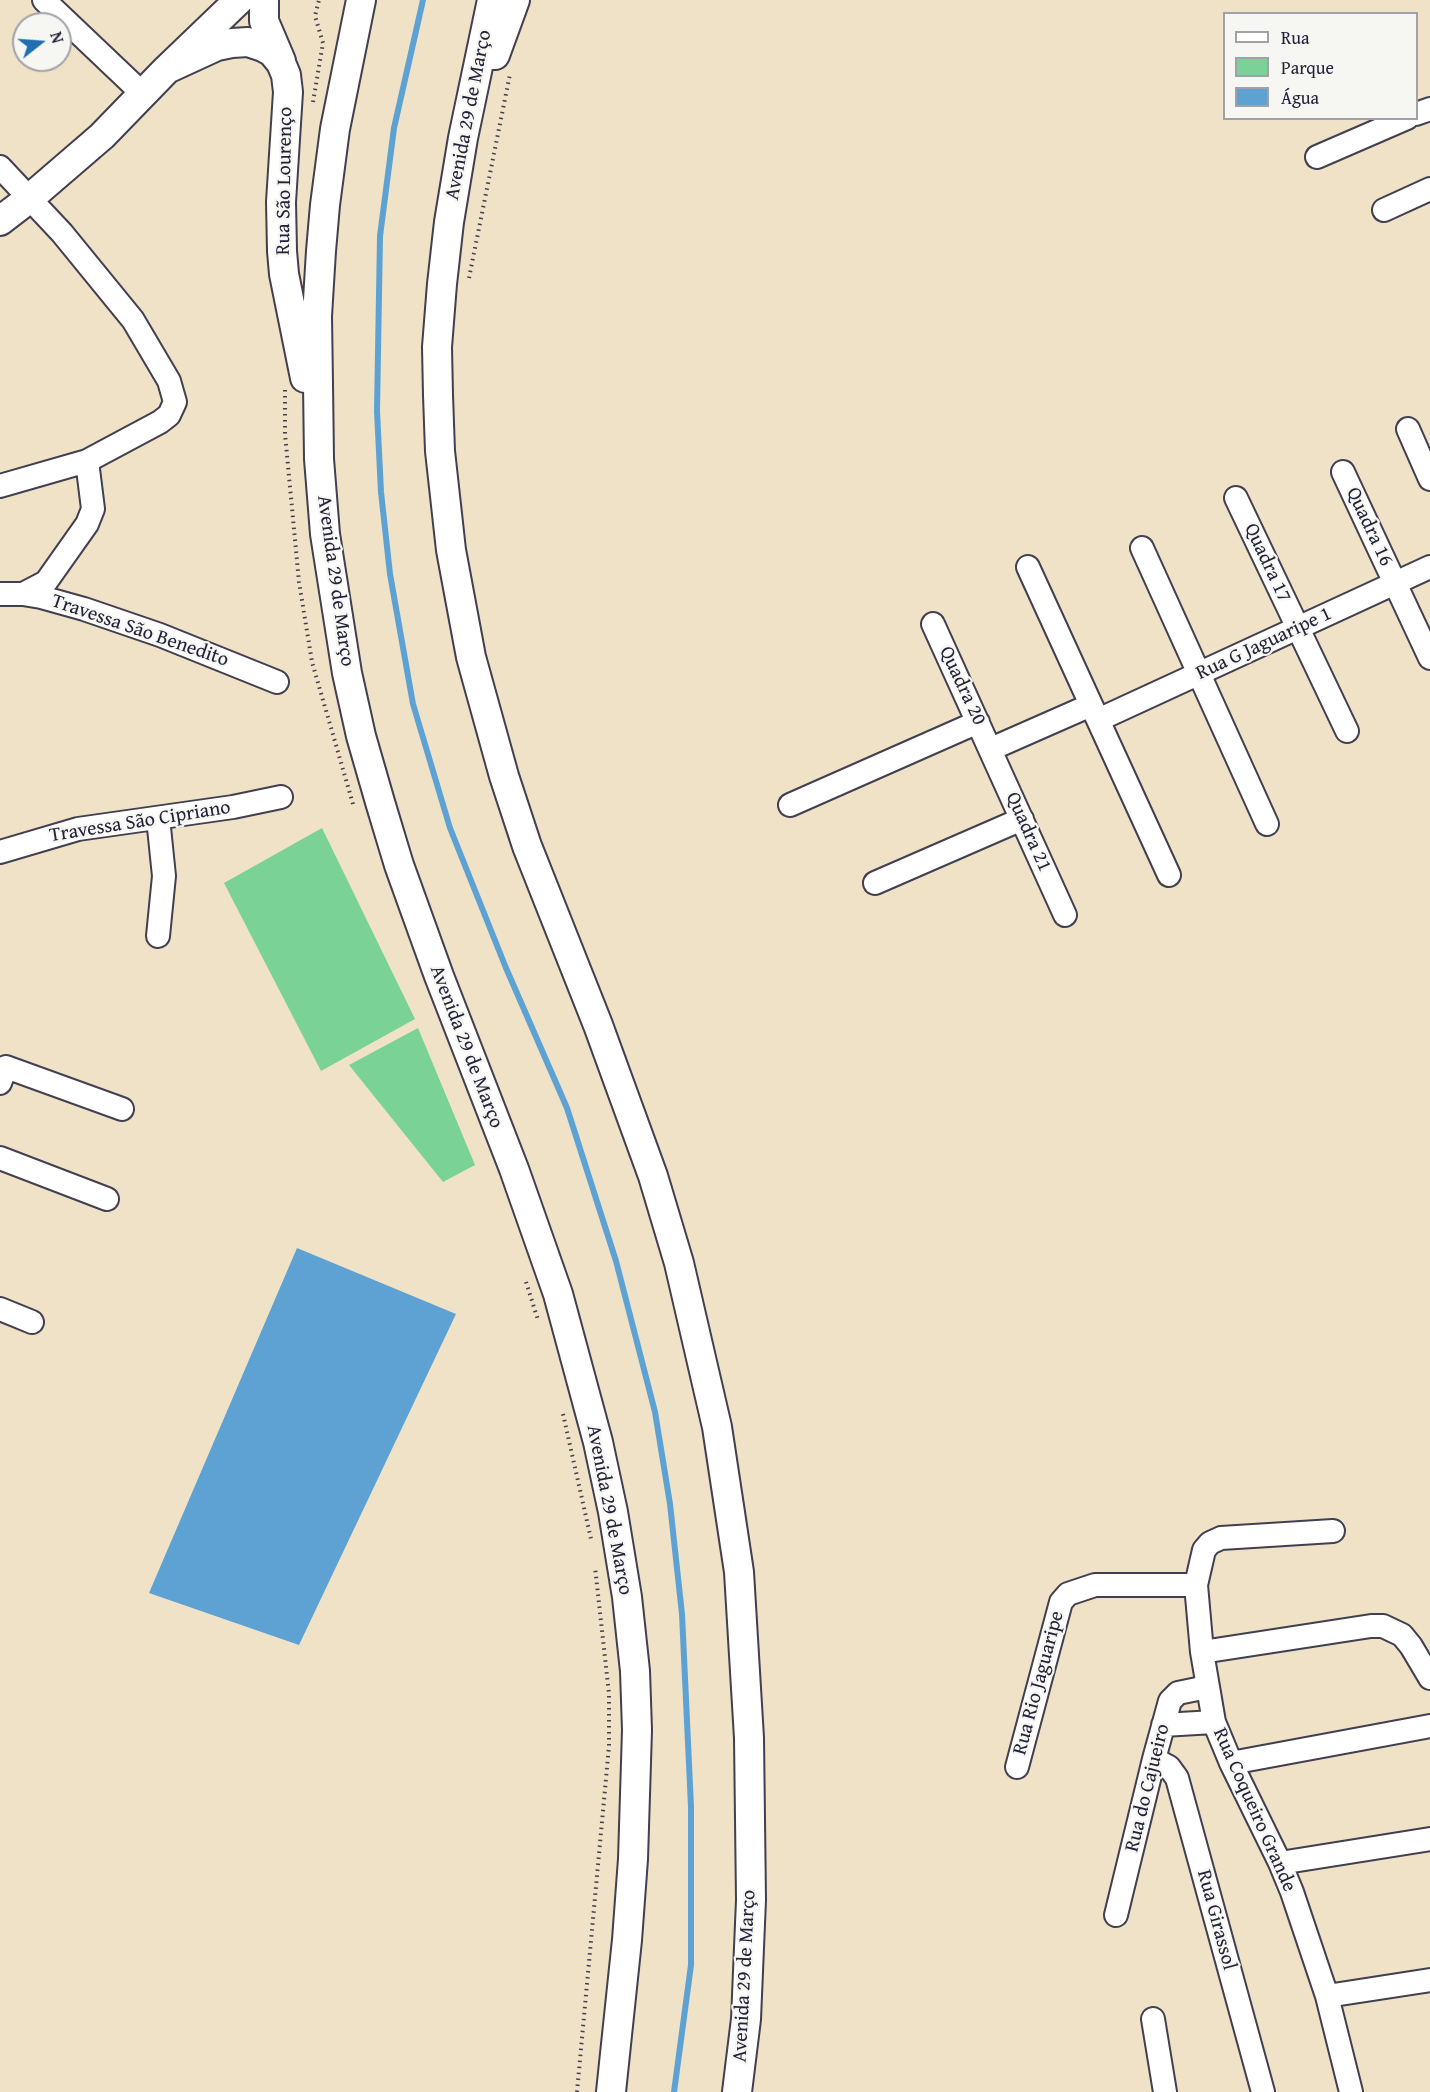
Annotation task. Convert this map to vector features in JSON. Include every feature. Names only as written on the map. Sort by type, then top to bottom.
[{"type":"main road","points":[[0,221],[102,136],[239,0]]},
{"type":"main road","name":"Rua São Lourenço","points":[[264,0],[264,21],[286,75],[288,92],[281,202],[284,274],[319,459]]},
{"type":"main road","name":"Avenida 29 de Março","points":[[362,0],[335,129],[325,205],[317,316],[319,459],[325,534],[361,736],[399,865],[439,976],[514,1169],[554,1284],[579,1369],[613,1512],[627,1597],[635,1671],[637,1730],[631,1882],[611,2092]]},
{"type":"main road","name":"Avenida 29 de Março","points":[[492,0],[463,138],[448,232],[437,347],[440,451],[451,550],[460,607],[486,714],[527,846],[653,1176],[680,1263],[717,1427],[739,1572],[750,1798],[751,1900],[746,2019],[737,2092]]},
{"type":"main road","points":[[463,138],[515,0]]},
{"type":"main road","points":[[167,69],[217,46],[240,42],[263,47],[272,52],[281,63]]},
{"type":"street","points":[[45,0],[144,95]]},
{"type":"street","points":[[1317,157],[1402,120]]},
{"type":"street","points":[[0,167],[62,233],[133,320],[169,381],[175,402],[169,415],[160,422],[87,461],[0,486]]},
{"type":"street","points":[[1384,210],[1430,189]]},
{"type":"street","points":[[1408,429],[1430,479]]},
{"type":"street","points":[[23,594],[46,582],[87,524],[93,509],[87,461]]},
{"type":"street","name":"Quadra 16","points":[[1343,472],[1430,657]]},
{"type":"street","name":"Quadra 17","points":[[1236,498],[1347,731]]},
{"type":"street","points":[[1142,548],[1267,824]]},
{"type":"street","points":[[1028,567],[1169,875]]},
{"type":"street","name":"Rua G Jaguaripe 1","points":[[991,749],[1200,674],[1430,567]]},
{"type":"street","name":"Travessa São Benedito","points":[[0,594],[41,597],[95,613],[160,635],[277,682]]},
{"type":"street","name":"Quadra 20","points":[[933,624],[991,749]]},
{"type":"street","points":[[790,805],[978,722]]},
{"type":"street","name":"Quadra 21","points":[[991,749],[1065,915]]},
{"type":"street","name":"Travessa São Cipriano","points":[[0,852],[78,829],[233,807],[281,797]]},
{"type":"street","points":[[158,818],[164,876],[158,936]]},
{"type":"street","points":[[875,883],[1022,819]]},
{"type":"street","points":[[3,1075],[122,1109]]},
{"type":"street","points":[[0,1158],[107,1200]]},
{"type":"street","points":[[0,1310],[32,1322]]},
{"type":"street","name":"Rua Coqueiro Grande","points":[[1333,1531],[1221,1538],[1210,1543],[1204,1550],[1196,1585],[1202,1652],[1214,1722],[1292,1892],[1327,1996],[1352,2092]]},
{"type":"street","name":"Rua Rio Jaguaripe","points":[[1017,1767],[1061,1602],[1068,1594],[1095,1585],[1196,1585]]},
{"type":"street","points":[[1202,1652],[1383,1626],[1402,1635],[1430,1678]]},
{"type":"street","name":"Rua do Cajueiro","points":[[1116,1915],[1170,1701],[1178,1693],[1207,1687]]},
{"type":"street","points":[[1163,1725],[1214,1722]]},
{"type":"street","points":[[1231,1763],[1430,1726]]},
{"type":"street","name":"Rua Girassol","points":[[1154,1759],[1169,1767],[1177,1778],[1263,2092]]},
{"type":"street","points":[[1280,1863],[1430,1839]]},
{"type":"street","points":[[1327,1996],[1430,1980]]},
{"type":"street","points":[[1153,2019],[1166,2092]]},
{"type":"green space","points":[[322,828],[415,1019],[321,1071],[224,883]]},
{"type":"green space","points":[[418,1028],[475,1165],[443,1182],[349,1065]]},
{"type":"water","points":[[297,1248],[456,1314],[299,1645],[149,1593]]},
{"type":"waterway","points":[[423,0],[394,128],[380,236],[377,411],[381,492],[390,574],[413,704],[450,828],[506,968],[567,1108],[616,1261],[655,1412],[670,1504],[682,1614],[691,1807],[691,1965],[674,2092]]}]
